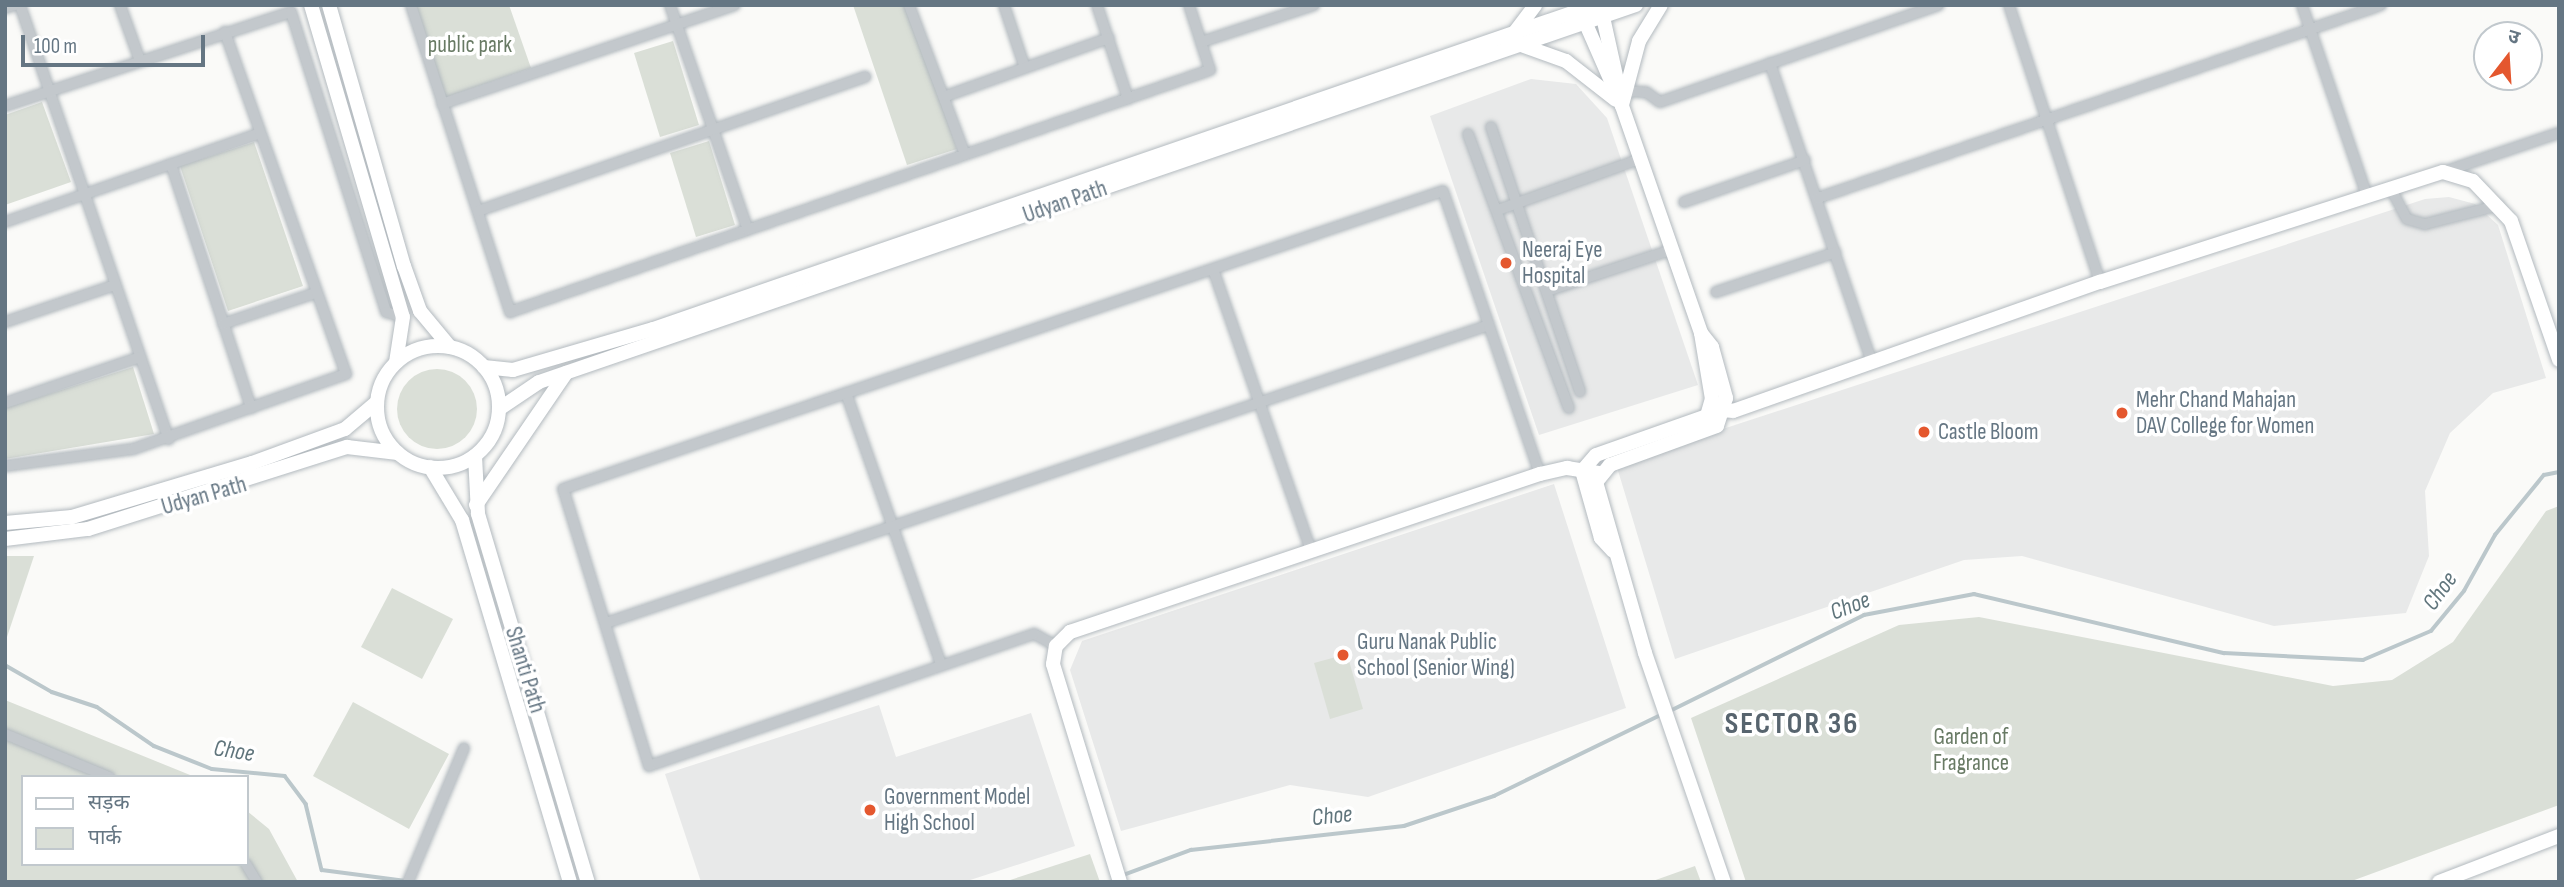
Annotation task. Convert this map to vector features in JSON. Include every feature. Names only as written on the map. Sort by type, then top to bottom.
[{"type":"main road","points":[[311,5],[402,317],[396,362],[377,402],[387,441],[398,453],[430,467],[475,456],[491,437],[499,409],[484,367],[450,347],[416,300],[329,5]]},
{"type":"main road","points":[[1535,5],[1518,39],[1566,61],[1623,98]]},
{"type":"main road","name":"Udyan Path","points":[[499,409],[566,373],[1591,11],[1636,5]]},
{"type":"main road","points":[[1623,98],[1639,41],[1661,5]]},
{"type":"main road","points":[[1119,882],[1058,690],[1056,646],[1070,632],[1310,548],[1540,474],[1583,469],[1599,473],[1708,431],[1717,411],[1701,333],[1640,159],[1623,98],[1591,11]]},
{"type":"main road","name":"Udyan Path","points":[[484,367],[513,370],[653,328],[1518,39]]},
{"type":"main road","points":[[1613,551],[1585,496],[1583,469],[1596,455],[1704,418],[1717,411],[1872,362],[2100,282],[2444,172],[2473,181],[2500,205],[2559,360]]},
{"type":"main road","points":[[396,362],[425,347],[450,347]]},
{"type":"main road","points":[[477,505],[566,373]]},
{"type":"main road","name":"Udyan Path","points":[[5,523],[72,517],[252,463],[345,429],[377,402]]},
{"type":"main road","name":"Udyan Path","points":[[5,539],[88,529],[347,447],[398,453]]},
{"type":"main road","name":"Shanti Path","points":[[475,456],[477,505],[588,882]]},
{"type":"main road","name":"Shanti Path","points":[[430,467],[462,520],[570,882]]},
{"type":"main road","points":[[1599,473],[1613,551],[1724,882]]},
{"type":"main road","points":[[2440,882],[2559,836]]},
{"type":"street","points":[[5,9],[17,5],[112,286],[169,439]]},
{"type":"street","points":[[120,5],[139,61]]},
{"type":"street","points":[[411,5],[510,312],[1210,70],[1189,5]]},
{"type":"street","points":[[670,5],[748,230]]},
{"type":"street","points":[[442,104],[736,5]]},
{"type":"street","points":[[909,5],[946,96],[965,155]]},
{"type":"street","points":[[1003,5],[1026,68]]},
{"type":"street","points":[[1097,5],[1128,99]]},
{"type":"street","points":[[1201,42],[1314,5]]},
{"type":"street","points":[[1623,98],[1646,92],[1660,102],[1939,5]]},
{"type":"street","points":[[2009,5],[2100,282]]},
{"type":"street","points":[[2302,5],[2367,196]]},
{"type":"street","points":[[1818,198],[2381,5]]},
{"type":"street","points":[[5,106],[291,12],[386,312],[402,317]]},
{"type":"street","points":[[5,466],[92,458],[169,439],[346,374],[314,293],[225,32]]},
{"type":"street","points":[[946,96],[1109,38]]},
{"type":"street","points":[[1770,64],[1872,362]]},
{"type":"street","points":[[478,211],[866,77]]},
{"type":"street","points":[[1491,127],[1580,391]]},
{"type":"street","points":[[5,222],[260,133]]},
{"type":"street","points":[[2444,172],[2559,133]]},
{"type":"street","points":[[1468,134],[1569,408]]},
{"type":"street","points":[[1498,211],[1640,159]]},
{"type":"street","points":[[1684,202],[1805,160]]},
{"type":"street","points":[[171,164],[251,408]]},
{"type":"street","points":[[2390,189],[2407,219],[2425,224],[2500,205]]},
{"type":"street","points":[[1056,646],[1034,634],[649,766],[563,489],[1443,191],[1540,474]]},
{"type":"street","points":[[1547,291],[1671,250]]},
{"type":"street","points":[[1716,292],[1836,252]]},
{"type":"street","points":[[1213,269],[1257,403],[1310,548]]},
{"type":"street","points":[[5,322],[112,286]]},
{"type":"street","points":[[223,324],[314,293]]},
{"type":"street","points":[[606,623],[1489,325]]},
{"type":"street","points":[[5,404],[140,357]]},
{"type":"street","points":[[846,393],[941,665]]},
{"type":"street","points":[[5,734],[104,775]]},
{"type":"street","points":[[408,882],[464,748]]},
{"type":"street","points":[[247,866],[257,882]]},
{"type":"shaded area","points":[[1531,79],[1576,84],[1607,118],[1698,385],[1539,435],[1430,116]]},
{"type":"shaded area","name":"Mehr Chand Mahajan DAV College for Women","points":[[2449,197],[2475,204],[2498,225],[2546,378],[2493,393],[2450,433],[2425,491],[2429,556],[2406,613],[2274,626],[2022,556],[1964,560],[1675,659],[1616,464],[2425,199]]},
{"type":"shaded area","name":"Guru Nanak Public School (Senior Wing)","points":[[1554,484],[1626,708],[1368,797],[1290,785],[1121,831],[1070,670],[1082,641]]},
{"type":"shaded area","name":"Government Model High School","points":[[879,705],[896,757],[1031,713],[1075,846],[964,882],[701,882],[665,774]]},
{"type":"green space","name":"public park","points":[[416,5],[509,5],[531,68],[444,98]]},
{"type":"green space","points":[[853,5],[908,5],[957,149],[907,165]]},
{"type":"green space","points":[[673,41],[699,125],[660,137],[634,53]]},
{"type":"green space","points":[[42,102],[71,182],[5,205],[5,115]]},
{"type":"green space","points":[[709,141],[735,225],[696,237],[670,153]]},
{"type":"green space","points":[[254,142],[303,286],[228,311],[180,166]]},
{"type":"green space","points":[[133,367],[154,434],[5,459],[5,408]]},
{"type":"green space","points":[[437,369],[452,372],[465,381],[474,394],[477,409],[474,424],[465,437],[452,446],[437,449],[422,446],[409,437],[400,424],[397,409],[400,394],[409,381],[422,372]]},
{"type":"green space","name":"Garden of Fragrance","points":[[2559,506],[2559,805],[2349,882],[1746,882],[1691,718],[1899,625],[1979,617],[2333,686],[2392,680],[2453,642],[2546,511]]},
{"type":"green space","points":[[5,556],[34,556],[5,643]]},
{"type":"green space","points":[[392,588],[453,619],[422,679],[361,647]]},
{"type":"green space","points":[[1347,654],[1363,709],[1330,719],[1314,663]]},
{"type":"green space","points":[[5,700],[190,775],[21,775],[21,866],[248,866],[248,812],[269,829],[298,882],[5,882]]},
{"type":"green space","points":[[353,702],[449,754],[409,829],[313,776]]},
{"type":"green space","points":[[1090,854],[1100,882],[1004,882]]},
{"type":"green space","points":[[1695,866],[1701,882],[1650,882]]},
{"type":"waterway","name":"Choe","points":[[1668,712],[1864,615],[1974,594],[2224,653],[2363,660],[2431,631],[2464,591],[2495,535],[2544,475],[2559,472]]},
{"type":"waterway","name":"Choe","points":[[5,665],[52,692],[97,707],[154,746],[212,769],[285,776],[306,804],[322,870],[415,882]]},
{"type":"waterway","name":"Choe","points":[[1121,876],[1191,850],[1404,826],[1494,796],[1661,715]]},
{"type":"place","name":"Neeraj Eye Hospital","points":[[1506,263]]},
{"type":"place","name":"Mehr Chand Mahajan DAV College for Women","points":[[2122,413]]},
{"type":"place","name":"Castle Bloom","points":[[1924,432]]},
{"type":"place","name":"Guru Nanak Public School (Senior Wing)","points":[[1343,655]]},
{"type":"place","name":"Government Model High School","points":[[870,810]]},
{"type":"district","name":"SECTOR 36","points":[[1792,724]]}]
